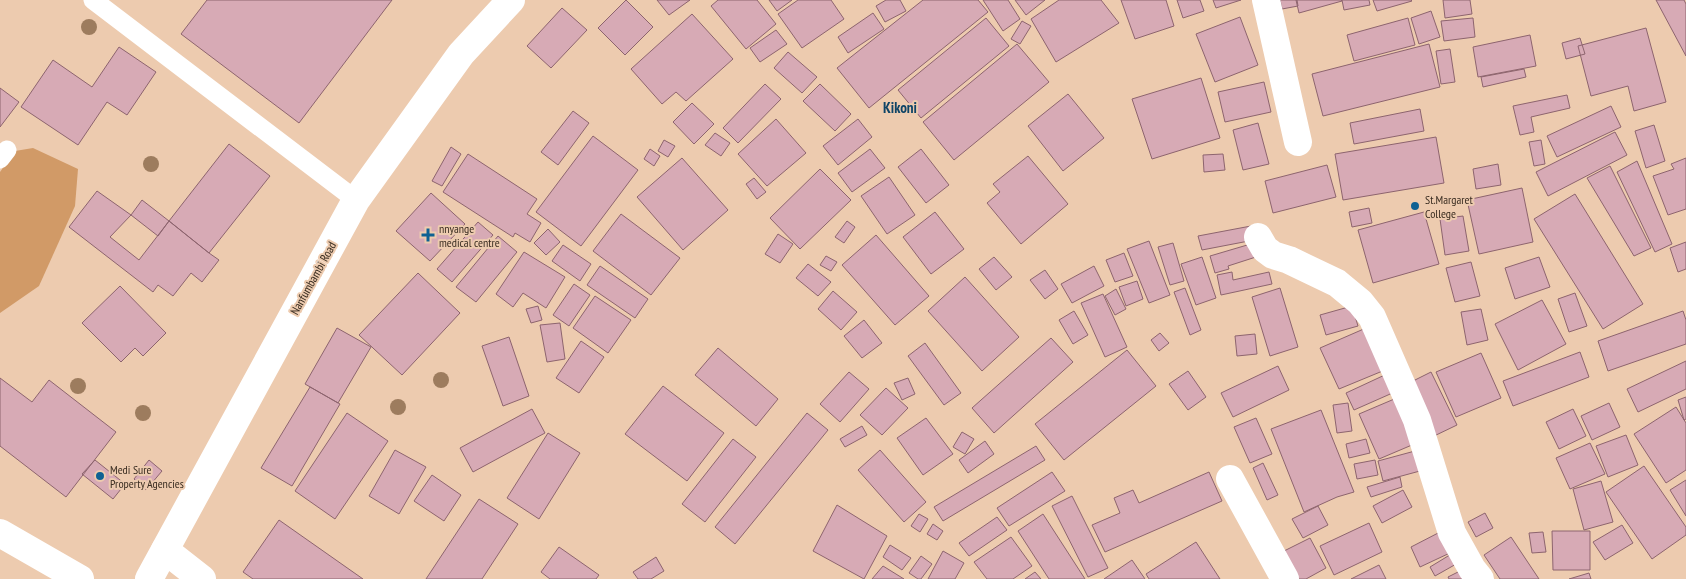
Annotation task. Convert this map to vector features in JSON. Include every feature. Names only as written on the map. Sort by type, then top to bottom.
[{"type":"street","name":"Nanfumbambi Road","points":[[149,579],[356,200],[461,54],[511,0]]},
{"type":"street","points":[[1266,0],[1298,142]]},
{"type":"street","points":[[1258,237],[1264,250],[1337,283],[1360,302],[1372,317],[1417,420],[1452,533],[1480,579]]},
{"type":"street","points":[[1230,479],[1285,579]]},
{"type":"street","points":[[0,534],[80,579]]},
{"type":"street","points":[[165,550],[202,579]]},
{"type":"lane","points":[[93,0],[356,200]]},
{"type":"shaded area","points":[[33,148],[78,169],[75,206],[39,286],[0,313],[0,172],[15,151]]},
{"type":"building","points":[[207,0],[392,0],[299,123],[181,34]]},
{"type":"building","points":[[626,0],[653,27],[625,55],[598,28]]},
{"type":"building","points":[[657,0],[690,0],[669,15]]},
{"type":"building","points":[[718,0],[757,0],[776,24],[746,49],[711,6]]},
{"type":"building","points":[[769,0],[792,0],[777,11]]},
{"type":"building","points":[[798,0],[831,0],[844,19],[802,48],[778,14]]},
{"type":"building","points":[[886,0],[900,0],[906,11],[885,22],[876,6]]},
{"type":"building","points":[[923,0],[978,0],[988,12],[869,108],[837,68]]},
{"type":"building","points":[[983,0],[1008,0],[1020,19],[1003,31]]},
{"type":"building","points":[[1015,0],[1045,0],[1026,15]]},
{"type":"building","points":[[1059,0],[1101,0],[1119,23],[1056,62],[1031,19]]},
{"type":"building","points":[[1121,0],[1166,0],[1174,26],[1135,39]]},
{"type":"building","points":[[1177,0],[1200,0],[1204,11],[1183,18]]},
{"type":"building","points":[[1213,0],[1241,0],[1216,8]]},
{"type":"building","points":[[1280,0],[1297,0],[1298,6],[1282,9]]},
{"type":"building","points":[[1296,0],[1341,0],[1342,1],[1299,13]]},
{"type":"building","points":[[1342,0],[1369,0],[1370,5],[1344,10]]},
{"type":"building","points":[[1373,0],[1411,0],[1412,1],[1377,11]]},
{"type":"building","points":[[1443,0],[1470,0],[1472,14],[1445,18]]},
{"type":"building","points":[[1656,0],[1684,0],[1686,4],[1686,56]]},
{"type":"building","points":[[562,8],[587,30],[551,68],[527,46]]},
{"type":"building","points":[[1431,11],[1440,37],[1419,44],[1411,18]]},
{"type":"building","points":[[873,13],[884,29],[848,53],[838,37]]},
{"type":"building","points":[[692,14],[733,59],[686,101],[676,92],[662,104],[631,69]]},
{"type":"building","points":[[1240,17],[1258,65],[1215,82],[1196,34]]},
{"type":"building","points":[[986,18],[1009,46],[921,118],[898,90]]},
{"type":"building","points":[[1408,18],[1415,45],[1354,61],[1347,35]]},
{"type":"building","points":[[1473,18],[1475,37],[1444,41],[1441,21]]},
{"type":"building","points":[[1022,21],[1031,26],[1020,44],[1011,39]]},
{"type":"building","points":[[1646,28],[1666,102],[1634,111],[1628,86],[1591,96],[1578,46]]},
{"type":"building","points":[[776,30],[787,44],[760,62],[750,48]]},
{"type":"building","points":[[1530,35],[1536,66],[1478,77],[1473,47]]},
{"type":"building","points":[[1580,38],[1585,54],[1566,59],[1562,43]]},
{"type":"building","points":[[1017,44],[1049,82],[954,160],[923,122]]},
{"type":"building","points":[[1429,44],[1440,87],[1323,116],[1312,74]]},
{"type":"building","points":[[119,47],[156,72],[127,115],[107,102],[78,145],[21,107],[53,60],[92,87]]},
{"type":"building","points":[[1450,49],[1455,82],[1441,84],[1436,51]]},
{"type":"building","points":[[788,52],[817,77],[802,93],[774,68]]},
{"type":"building","points":[[1524,69],[1526,77],[1483,87],[1481,77]]},
{"type":"building","points":[[1201,78],[1220,138],[1152,159],[1132,99]]},
{"type":"building","points":[[1264,82],[1271,112],[1225,122],[1218,92]]},
{"type":"building","points":[[765,84],[781,99],[738,143],[723,128]]},
{"type":"building","points":[[820,84],[851,114],[835,131],[803,101]]},
{"type":"building","points":[[0,88],[19,102],[0,127]]},
{"type":"building","points":[[1068,94],[1104,138],[1063,171],[1028,126]]},
{"type":"building","points":[[1567,95],[1570,108],[1531,117],[1534,132],[1520,135],[1513,106]]},
{"type":"building","points":[[692,103],[714,124],[694,144],[673,122]]},
{"type":"building","points":[[1611,106],[1621,127],[1557,157],[1547,136]]},
{"type":"building","points":[[1420,109],[1424,131],[1354,144],[1350,123]]},
{"type":"building","points":[[573,111],[589,123],[558,165],[541,152]]},
{"type":"building","points":[[776,119],[806,153],[767,186],[738,154]]},
{"type":"building","points":[[858,119],[872,137],[838,165],[823,146]]},
{"type":"building","points":[[1258,123],[1269,164],[1243,170],[1233,130]]},
{"type":"building","points":[[1654,125],[1665,161],[1646,168],[1635,131]]},
{"type":"building","points":[[1615,132],[1627,155],[1548,196],[1536,172]]},
{"type":"building","points":[[715,133],[730,143],[721,156],[705,145]]},
{"type":"building","points":[[593,136],[638,170],[581,246],[536,212]]},
{"type":"building","points":[[1436,137],[1444,183],[1343,200],[1335,154]]},
{"type":"building","points":[[664,140],[675,146],[668,157],[658,151]]},
{"type":"building","points":[[1541,140],[1545,164],[1534,166],[1529,142]]},
{"type":"building","points":[[229,144],[270,176],[209,253],[169,221]]},
{"type":"building","points":[[451,147],[461,154],[442,186],[432,181]]},
{"type":"building","points":[[650,149],[660,156],[654,166],[644,159]]},
{"type":"building","points":[[870,149],[885,168],[852,192],[838,173]]},
{"type":"building","points":[[921,149],[949,185],[926,203],[898,167]]},
{"type":"building","points":[[468,154],[537,199],[527,214],[541,223],[530,242],[515,233],[513,237],[443,192]]},
{"type":"building","points":[[1223,154],[1225,170],[1204,172],[1203,155]]},
{"type":"building","points":[[1028,156],[1068,204],[1021,244],[987,203],[1000,192],[993,184]]},
{"type":"building","points":[[682,158],[728,210],[683,250],[637,197]]},
{"type":"building","points":[[1686,158],[1686,209],[1668,215],[1653,176],[1674,169],[1671,164]]},
{"type":"building","points":[[1637,161],[1672,244],[1655,252],[1617,172]]},
{"type":"building","points":[[1498,164],[1501,185],[1476,189],[1473,169]]},
{"type":"building","points":[[1327,165],[1336,197],[1273,213],[1265,181]]},
{"type":"building","points":[[1610,166],[1651,248],[1634,256],[1587,178]]},
{"type":"building","points":[[820,169],[851,200],[800,249],[770,218]]},
{"type":"building","points":[[889,177],[915,215],[887,234],[861,196]]},
{"type":"building","points":[[754,178],[766,192],[757,199],[746,184]]},
{"type":"building","points":[[1522,188],[1533,242],[1479,254],[1467,200]]},
{"type":"building","points":[[97,191],[131,215],[110,237],[139,260],[169,221],[219,260],[202,282],[191,273],[173,296],[158,285],[153,292],[69,227]]},
{"type":"building","points":[[431,193],[465,224],[430,261],[396,231]]},
{"type":"building","points":[[1575,194],[1643,304],[1603,329],[1534,219]]},
{"type":"building","points":[[142,200],[169,221],[158,236],[131,215]]},
{"type":"building","points":[[1369,208],[1372,223],[1352,227],[1349,212]]},
{"type":"building","points":[[935,212],[964,249],[931,274],[903,237]]},
{"type":"building","points":[[1424,212],[1439,264],[1373,283],[1358,230]]},
{"type":"building","points":[[621,214],[680,258],[651,295],[593,251]]},
{"type":"building","points":[[1463,216],[1469,251],[1445,255],[1440,219]]},
{"type":"building","points":[[847,221],[855,227],[844,243],[835,237]]},
{"type":"building","points":[[478,222],[493,235],[452,282],[437,269]]},
{"type":"building","points":[[1251,226],[1254,240],[1202,250],[1198,236]]},
{"type":"building","points":[[548,229],[560,242],[546,255],[534,243]]},
{"type":"building","points":[[778,234],[793,244],[780,263],[765,254]]},
{"type":"building","points":[[876,235],[929,296],[895,325],[842,265]]},
{"type":"building","points":[[498,236],[517,252],[476,302],[456,287]]},
{"type":"building","points":[[1149,241],[1170,295],[1149,303],[1127,249]]},
{"type":"building","points":[[1686,242],[1686,269],[1678,272],[1670,248]]},
{"type":"building","points":[[1173,243],[1184,281],[1170,285],[1158,247]]},
{"type":"building","points":[[1254,243],[1259,256],[1228,266],[1229,269],[1215,273],[1210,256]]},
{"type":"building","points":[[563,245],[591,264],[580,281],[552,261]]},
{"type":"building","points":[[524,252],[565,277],[546,308],[523,293],[513,307],[496,294]]},
{"type":"building","points":[[1124,253],[1133,276],[1115,282],[1106,260]]},
{"type":"building","points":[[826,256],[837,262],[831,271],[820,265]]},
{"type":"building","points":[[994,257],[1012,277],[996,290],[979,269]]},
{"type":"building","points":[[1202,257],[1216,298],[1196,305],[1181,264]]},
{"type":"building","points":[[1539,257],[1550,287],[1515,299],[1505,268]]},
{"type":"building","points":[[1471,262],[1480,296],[1455,302],[1446,268]]},
{"type":"building","points":[[808,264],[831,282],[818,296],[796,278]]},
{"type":"building","points":[[600,266],[648,299],[635,318],[587,285]]},
{"type":"building","points":[[1094,266],[1104,286],[1072,303],[1061,284]]},
{"type":"building","points":[[1045,270],[1058,289],[1045,299],[1030,280]]},
{"type":"building","points":[[1232,272],[1233,280],[1269,272],[1272,284],[1221,295],[1217,275]]},
{"type":"building","points":[[418,273],[460,313],[402,375],[359,335]]},
{"type":"building","points":[[965,277],[1019,337],[982,371],[928,311]]},
{"type":"building","points":[[1137,281],[1143,299],[1126,306],[1119,287]]},
{"type":"building","points":[[574,284],[590,295],[569,326],[553,315]]},
{"type":"building","points":[[120,286],[166,333],[143,356],[135,348],[121,362],[82,323]]},
{"type":"building","points":[[1185,288],[1201,330],[1190,335],[1174,292]]},
{"type":"building","points":[[1280,288],[1298,347],[1270,356],[1252,297]]},
{"type":"building","points":[[1116,289],[1126,309],[1115,315],[1105,296]]},
{"type":"building","points":[[833,291],[857,312],[841,330],[818,309]]},
{"type":"building","points":[[1575,293],[1587,326],[1569,332],[1558,299]]},
{"type":"building","points":[[1103,294],[1127,347],[1105,357],[1081,303]]},
{"type":"building","points":[[595,296],[631,320],[608,353],[573,328]]},
{"type":"building","points":[[1542,300],[1566,344],[1518,370],[1495,324]]},
{"type":"building","points":[[538,306],[542,320],[531,323],[526,309]]},
{"type":"building","points":[[1352,306],[1358,326],[1326,335],[1320,315]]},
{"type":"building","points":[[1481,309],[1488,340],[1467,345],[1461,312]]},
{"type":"building","points":[[1074,311],[1088,335],[1073,344],[1059,320]]},
{"type":"building","points":[[1683,311],[1686,320],[1686,344],[1608,371],[1598,341]]},
{"type":"building","points":[[864,320],[882,343],[862,358],[844,336]]},
{"type":"building","points":[[560,323],[565,359],[547,362],[540,325]]},
{"type":"building","points":[[337,328],[371,347],[338,403],[305,384]]},
{"type":"building","points":[[1366,328],[1385,370],[1339,389],[1320,348]]},
{"type":"building","points":[[1160,333],[1169,343],[1159,351],[1151,340]]},
{"type":"building","points":[[1255,334],[1257,354],[1237,356],[1235,336]]},
{"type":"building","points":[[509,337],[529,396],[503,406],[482,346]]},
{"type":"building","points":[[1051,338],[1073,362],[994,433],[972,408]]},
{"type":"building","points":[[581,341],[604,357],[579,393],[556,378]]},
{"type":"building","points":[[925,343],[961,393],[944,405],[908,356]]},
{"type":"building","points":[[718,348],[778,399],[756,426],[695,375]]},
{"type":"building","points":[[1127,350],[1156,386],[1064,460],[1035,424]]},
{"type":"building","points":[[1580,352],[1589,377],[1513,406],[1503,381]]},
{"type":"building","points":[[1481,353],[1501,398],[1456,417],[1436,372]]},
{"type":"building","points":[[1686,361],[1686,389],[1638,412],[1627,389]]},
{"type":"building","points":[[1278,366],[1289,390],[1233,417],[1221,393]]},
{"type":"building","points":[[1188,371],[1206,397],[1188,410],[1169,384]]},
{"type":"building","points":[[849,372],[869,389],[840,422],[820,404]]},
{"type":"building","points":[[1431,372],[1457,425],[1432,437],[1407,384]]},
{"type":"building","points":[[1389,373],[1397,391],[1354,410],[1346,393]]},
{"type":"building","points":[[0,378],[32,402],[49,380],[116,432],[66,497],[0,446]]},
{"type":"building","points":[[908,378],[915,394],[902,400],[894,383]]},
{"type":"building","points":[[663,386],[724,433],[687,481],[625,434]]},
{"type":"building","points":[[310,387],[340,404],[292,486],[261,468]]},
{"type":"building","points":[[886,388],[908,408],[882,435],[860,415]]},
{"type":"building","points":[[1399,397],[1419,442],[1379,459],[1359,414]]},
{"type":"building","points":[[1686,397],[1686,419],[1684,420],[1678,400]]},
{"type":"building","points":[[1348,403],[1352,431],[1337,433],[1333,405]]},
{"type":"building","points":[[1609,403],[1620,427],[1592,440],[1581,416]]},
{"type":"building","points":[[1676,407],[1686,423],[1686,470],[1666,483],[1634,434]]},
{"type":"building","points":[[532,409],[545,433],[473,472],[460,448]]},
{"type":"building","points":[[1573,409],[1586,436],[1559,449],[1546,422]]},
{"type":"building","points":[[1321,410],[1354,492],[1337,497],[1304,512],[1271,429]]},
{"type":"building","points":[[347,413],[388,441],[335,519],[295,491]]},
{"type":"building","points":[[807,413],[828,430],[735,544],[715,527]]},
{"type":"building","points":[[926,418],[953,454],[923,475],[897,438]]},
{"type":"building","points":[[1256,418],[1272,454],[1250,463],[1234,427]]},
{"type":"building","points":[[862,426],[867,435],[845,447],[840,439]]},
{"type":"building","points":[[962,432],[974,439],[965,454],[953,447]]},
{"type":"building","points":[[548,433],[580,453],[539,519],[507,498]]},
{"type":"building","points":[[1626,435],[1638,465],[1608,477],[1596,446]]},
{"type":"building","points":[[733,439],[756,457],[705,522],[682,504]]},
{"type":"building","points":[[1366,439],[1370,453],[1349,458],[1346,444]]},
{"type":"building","points":[[985,441],[994,454],[968,473],[959,460]]},
{"type":"building","points":[[1590,443],[1605,474],[1570,489],[1556,458]]},
{"type":"building","points":[[1036,446],[1045,460],[943,521],[934,507]]},
{"type":"building","points":[[1426,448],[1431,468],[1383,481],[1378,461]]},
{"type":"building","points":[[395,450],[426,467],[399,514],[369,496]]},
{"type":"building","points":[[880,450],[926,502],[904,522],[858,470]]},
{"type":"building","points":[[95,460],[125,484],[113,499],[82,474]]},
{"type":"building","points":[[149,460],[162,471],[146,490],[134,479]]},
{"type":"building","points":[[1375,460],[1378,475],[1357,479],[1354,464]]},
{"type":"building","points":[[1263,463],[1278,495],[1267,500],[1253,468]]},
{"type":"building","points":[[1644,466],[1686,527],[1686,535],[1652,559],[1606,492]]},
{"type":"building","points":[[1052,472],[1065,491],[1009,526],[997,508]]},
{"type":"building","points":[[1209,472],[1222,501],[1105,552],[1092,525],[1120,513],[1114,498],[1133,490],[1139,503]]},
{"type":"building","points":[[432,475],[461,495],[444,521],[414,501]]},
{"type":"building","points":[[1400,477],[1402,487],[1371,497],[1367,487]]},
{"type":"building","points":[[1686,480],[1686,516],[1670,490]]},
{"type":"building","points":[[1601,481],[1613,522],[1584,530],[1573,489]]},
{"type":"building","points":[[1403,490],[1412,507],[1382,523],[1373,506]]},
{"type":"building","points":[[1072,496],[1108,568],[1088,577],[1052,506]]},
{"type":"building","points":[[479,499],[518,524],[482,579],[426,579]]},
{"type":"building","points":[[837,505],[887,536],[864,579],[813,551]]},
{"type":"building","points":[[1318,506],[1328,525],[1303,538],[1292,519]]},
{"type":"building","points":[[1485,513],[1493,528],[1476,537],[1468,522]]},
{"type":"building","points":[[919,514],[928,519],[920,532],[911,526]]},
{"type":"building","points":[[1043,514],[1085,579],[1049,579],[1018,531]]},
{"type":"building","points":[[997,517],[1007,530],[969,556],[959,543]]},
{"type":"building","points":[[279,520],[363,579],[253,579],[243,572]]},
{"type":"building","points":[[1369,523],[1382,552],[1334,575],[1320,546]]},
{"type":"building","points":[[933,524],[943,531],[937,540],[927,534]]},
{"type":"building","points":[[1622,525],[1633,543],[1605,560],[1593,542]]},
{"type":"building","points":[[1442,531],[1452,552],[1420,567],[1411,547]]},
{"type":"building","points":[[1552,531],[1590,531],[1590,570],[1553,570]]},
{"type":"building","points":[[1543,532],[1546,552],[1532,553],[1529,533]]},
{"type":"building","points":[[1011,537],[1032,566],[1013,579],[987,579],[974,562]]},
{"type":"building","points":[[1511,537],[1539,579],[1500,579],[1484,555]]},
{"type":"building","points":[[1310,538],[1326,568],[1306,579],[1298,579],[1284,551]]},
{"type":"building","points":[[1196,542],[1220,579],[1149,579],[1146,574]]},
{"type":"building","points":[[890,545],[911,558],[902,570],[883,557]]},
{"type":"building","points":[[559,547],[599,575],[596,579],[550,579],[541,572]]},
{"type":"building","points":[[943,551],[964,563],[955,579],[928,579]]},
{"type":"building","points":[[1453,553],[1458,563],[1435,576],[1430,567]]},
{"type":"building","points":[[921,556],[932,564],[921,579],[918,579],[909,573]]},
{"type":"building","points":[[656,557],[664,571],[651,579],[638,579],[633,572]]},
{"type":"building","points":[[1132,560],[1145,579],[1104,579]]},
{"type":"building","points":[[1379,565],[1386,579],[1351,579]]},
{"type":"building","points":[[883,566],[904,579],[872,579]]},
{"type":"building","points":[[1468,567],[1466,579],[1449,579],[1448,577]]},
{"type":"building","points":[[1035,572],[1041,579],[1025,579]]},
{"type":"building","points":[[1589,573],[1591,579],[1569,579]]},
{"type":"place","name":"St.Margaret College","points":[[1415,206]]},
{"type":"place","name":"nnyange medical centre","points":[[428,235]]},
{"type":"place","name":"Medi Sure Property Agencies","points":[[100,476]]},
{"type":"district","name":"Kikoni","points":[[900,107]]}]
